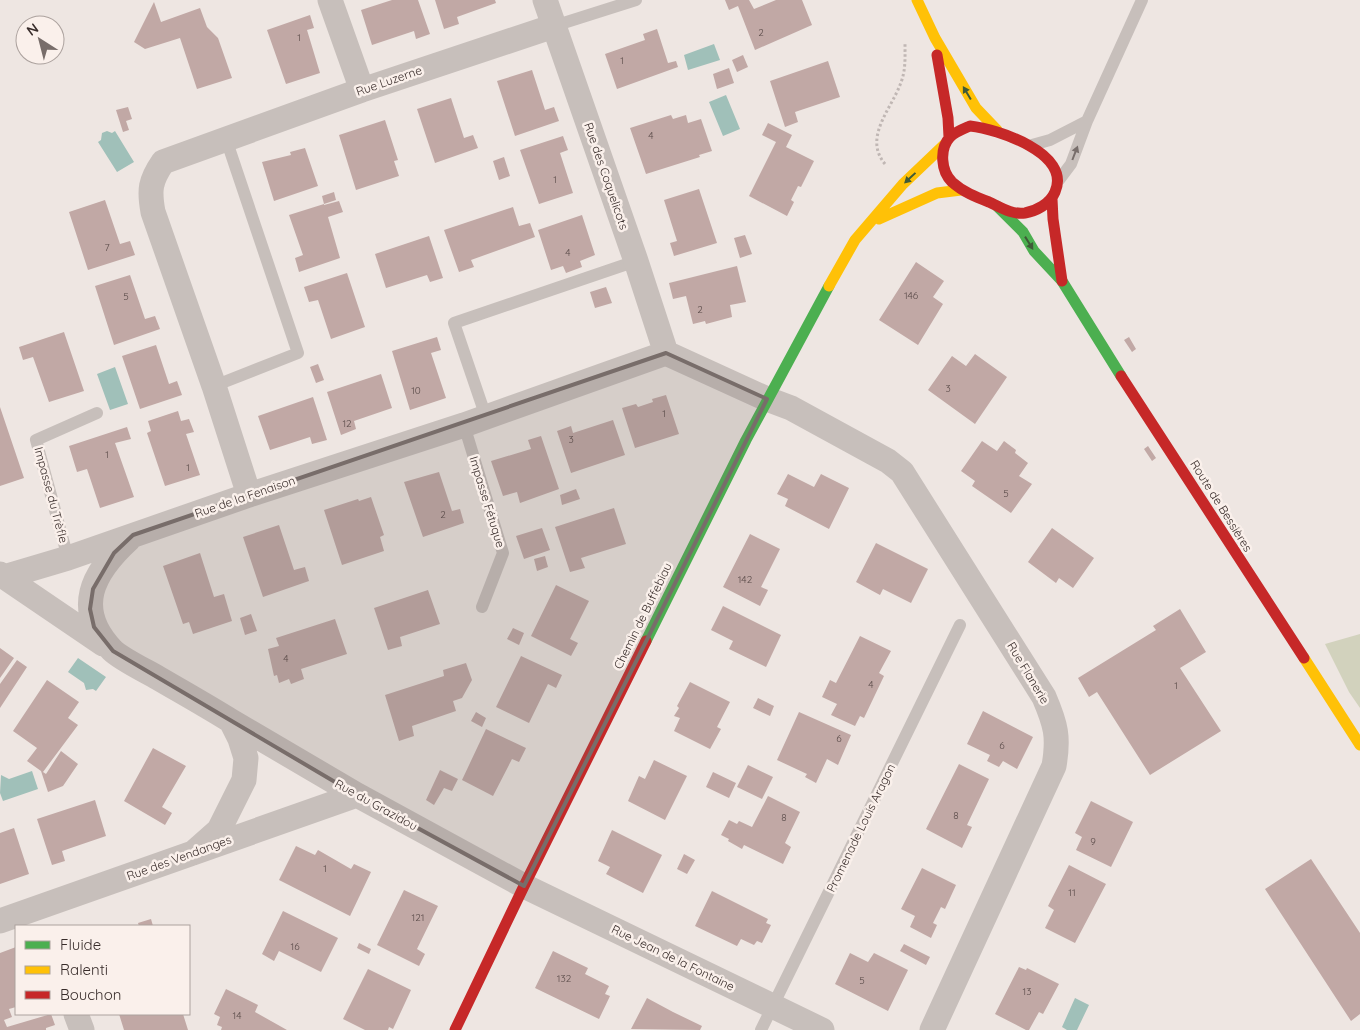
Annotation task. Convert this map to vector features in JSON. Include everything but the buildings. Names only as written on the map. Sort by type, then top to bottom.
[{"type":"main road","name":"Route de Bessières","points":[[917,0],[935,38],[976,108],[997,130]]},
{"type":"main road","name":"Route de Bessières","points":[[935,38],[948,118],[947,140],[942,159],[943,168],[948,177],[961,190],[1019,214],[1042,207],[1052,199]]},
{"type":"main road","name":"Route de Bessières","points":[[947,140],[970,126],[983,126],[997,130],[1031,146],[1049,161],[1057,182],[1052,199],[1053,219],[1062,280]]},
{"type":"main road","name":"Chemin de Buffebiau","points":[[455,1030],[524,886],[767,399],[820,301],[855,240],[902,184],[947,140]]},
{"type":"main road","name":"Chemin de Buffebiau","points":[[871,223],[937,193],[961,190]]},
{"type":"main road","name":"Route de Bessières","points":[[997,206],[1023,232],[1038,256],[1062,280],[1101,345],[1360,745]]},
{"type":"street","points":[[330,0],[362,90]]},
{"type":"street","name":"Rue des Coquelicots","points":[[545,0],[666,353]]},
{"type":"street","name":"Rue Luzerne","points":[[249,496],[214,386],[153,212],[149,194],[154,176],[163,162],[362,90],[554,26]]},
{"type":"street","points":[[666,353],[767,399]]},
{"type":"street","name":"Rue de la Fenaison","points":[[2,575],[68,558],[464,425],[666,353]]},
{"type":"street","name":"Rue Flanerie","points":[[767,399],[791,408],[888,461],[902,472],[1044,697],[1054,721],[1058,744],[1054,766],[932,1030]]},
{"type":"street","name":"Rue du Grazidou","points":[[113,651],[94,627],[90,609],[92,589],[100,572],[114,553],[132,535]]},
{"type":"street","name":"Rue du Grazidou","points":[[2,575],[113,651],[357,795],[524,886]]},
{"type":"street","points":[[193,853],[219,830],[244,780],[246,758],[240,739],[231,721]]},
{"type":"street","name":"Rue des Vendanges","points":[[0,921],[43,917],[193,853],[357,795]]},
{"type":"street","name":"Rue Jean de la Fontaine","points":[[524,886],[822,1030]]},
{"type":"street","points":[[76,1015],[82,1030]]},
{"type":"lane","points":[[554,26],[636,0]]},
{"type":"lane","points":[[1057,182],[1071,164],[1087,121],[1142,0]]},
{"type":"lane","points":[[1031,146],[1050,140],[1087,121]]},
{"type":"lane","points":[[214,386],[298,353],[226,139]]},
{"type":"lane","points":[[486,417],[454,323],[636,261]]},
{"type":"lane","name":"Impasse du Trèfle","points":[[68,558],[36,440],[97,413]]},
{"type":"lane","name":"Impasse Fétuque","points":[[464,425],[503,553],[482,607]]},
{"type":"lane","name":"Promenade Louis Aragon","points":[[761,1030],[960,625]]},
{"type":"path","points":[[888,168],[882,161],[877,147],[877,131],[900,86],[905,69],[905,38]]},
{"type":"highlighted area","points":[[666,353],[767,399],[524,886],[357,795],[113,651],[94,627],[90,609],[93,589],[114,553],[133,535]]},
{"type":"green space","points":[[1360,634],[1360,708],[1349,692],[1325,644]]},
{"type":"water","points":[[714,44],[720,60],[688,70],[684,55]]},
{"type":"water","points":[[726,95],[740,129],[723,136],[709,102]]},
{"type":"water","points":[[107,131],[112,133],[115,131],[134,162],[117,172],[98,142],[101,140],[102,133]]},
{"type":"water","points":[[115,367],[128,404],[110,410],[97,374]]},
{"type":"water","points":[[78,658],[106,677],[96,691],[93,689],[86,690],[84,683],[68,672]]},
{"type":"water","points":[[32,771],[38,789],[3,801],[0,793],[1,775],[9,779]]},
{"type":"water","points":[[1075,998],[1089,1005],[1077,1030],[1067,1030],[1062,1027]]},
{"type":"traffic: fast","points":[[997,206],[1023,232],[1034,251],[1062,281],[1121,376]]},
{"type":"traffic: fast","points":[[646,641],[746,440],[829,286]]},
{"type":"traffic: slow","points":[[917,0],[935,38],[976,108],[997,130]]},
{"type":"traffic: slow","points":[[829,286],[855,240],[903,184],[945,144]]},
{"type":"traffic: slow","points":[[879,219],[937,193],[961,190]]},
{"type":"traffic: slow","points":[[1304,658],[1360,745]]},
{"type":"traffic: jam","points":[[937,55],[948,118],[949,137]]},
{"type":"traffic: jam","points":[[970,126],[1013,138],[1043,155],[1053,166],[1057,178],[1055,192],[1050,200],[1034,211],[1015,213],[970,194],[952,182],[944,166],[944,148],[952,135],[970,126]]},
{"type":"traffic: jam","points":[[1052,199],[1062,281]]},
{"type":"traffic: jam","points":[[1121,376],[1304,658]]},
{"type":"traffic: jam","points":[[455,1030],[524,886],[646,641]]}]
